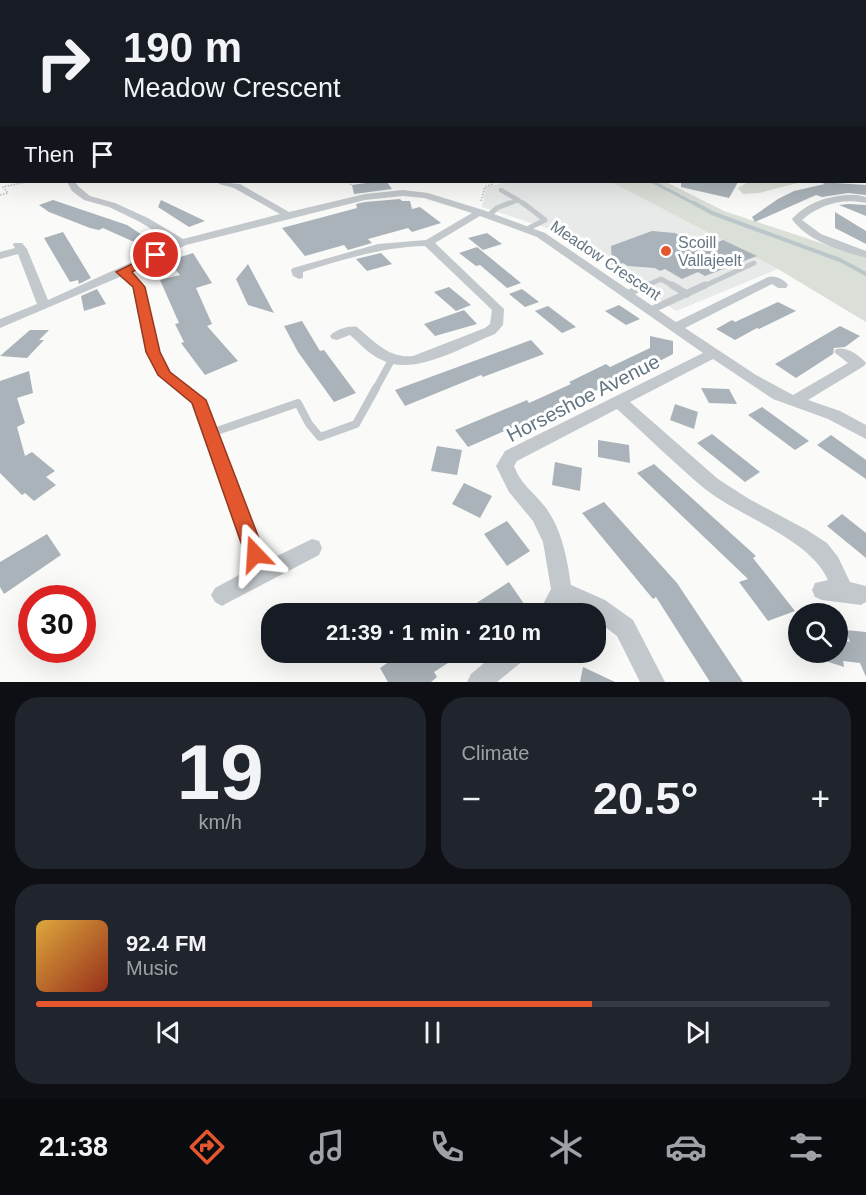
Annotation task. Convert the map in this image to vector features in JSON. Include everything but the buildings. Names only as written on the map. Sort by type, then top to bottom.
[{"type":"street","points":[[72,183],[75,189],[87,198],[112,205],[144,220],[182,243]]},
{"type":"street","points":[[226,183],[237,186],[288,214]]},
{"type":"street","name":"Meadow Crescent","points":[[0,324],[122,272],[182,243],[288,214],[394,192],[425,195],[529,228],[751,379],[794,401],[834,415],[866,433]]},
{"type":"street","points":[[866,200],[838,198],[806,211],[797,219],[800,225],[811,233],[866,255]]},
{"type":"street","points":[[299,276],[297,270],[373,248],[403,242],[428,243],[482,213]]},
{"type":"street","points":[[337,336],[357,328],[391,361],[403,364],[490,332],[499,317],[498,309],[428,243]]},
{"type":"street","points":[[0,256],[20,247],[44,306]]},
{"type":"street","points":[[122,272],[128,274],[139,287],[153,352],[165,375],[198,400],[262,573]]},
{"type":"street","points":[[676,327],[772,279],[783,285]]},
{"type":"street","points":[[841,352],[863,365]]},
{"type":"street","name":"Horseshoe Avenue","points":[[562,591],[557,552],[540,516],[509,481],[505,466],[511,456],[712,354]]},
{"type":"street","points":[[794,401],[863,365]]},
{"type":"street","points":[[619,402],[712,484],[820,550],[853,593],[822,590]]},
{"type":"street","points":[[222,594],[312,548]]},
{"type":"street","points":[[555,603],[562,591],[597,608],[625,628],[653,682]]},
{"type":"street","points":[[479,682],[502,663]]},
{"type":"lane","points":[[501,190],[545,220],[529,228]]},
{"type":"lane","points":[[482,213],[518,200]]},
{"type":"lane","points":[[651,310],[754,262]]},
{"type":"lane","points":[[627,294],[661,279],[687,294]]},
{"type":"lane","points":[[211,433],[298,403],[309,424],[321,437],[357,424],[391,361]]},
{"type":"path","points":[[0,195],[8,193],[3,187],[21,183]]},
{"type":"path","points":[[482,213],[485,187],[499,183]]},
{"type":"shaded area","name":"Scoill Vallajeelt","points":[[504,183],[613,183],[778,269],[676,311],[562,233],[482,207],[486,187]]},
{"type":"shaded area","points":[[613,183],[668,183],[724,211],[866,258],[866,322],[778,269]]},
{"type":"shaded area","points":[[746,183],[797,183],[759,193],[743,194],[738,188]]},
{"type":"waterway","points":[[655,183],[697,205]]},
{"type":"waterway","points":[[694,203],[712,213],[840,260],[866,274]]},
{"type":"place","name":"Scoill Vallajeelt","points":[[666,251]]},
{"type":"route","points":[[156,255],[122,272],[128,274],[139,287],[153,352],[165,375],[198,400],[255,554]]}]
